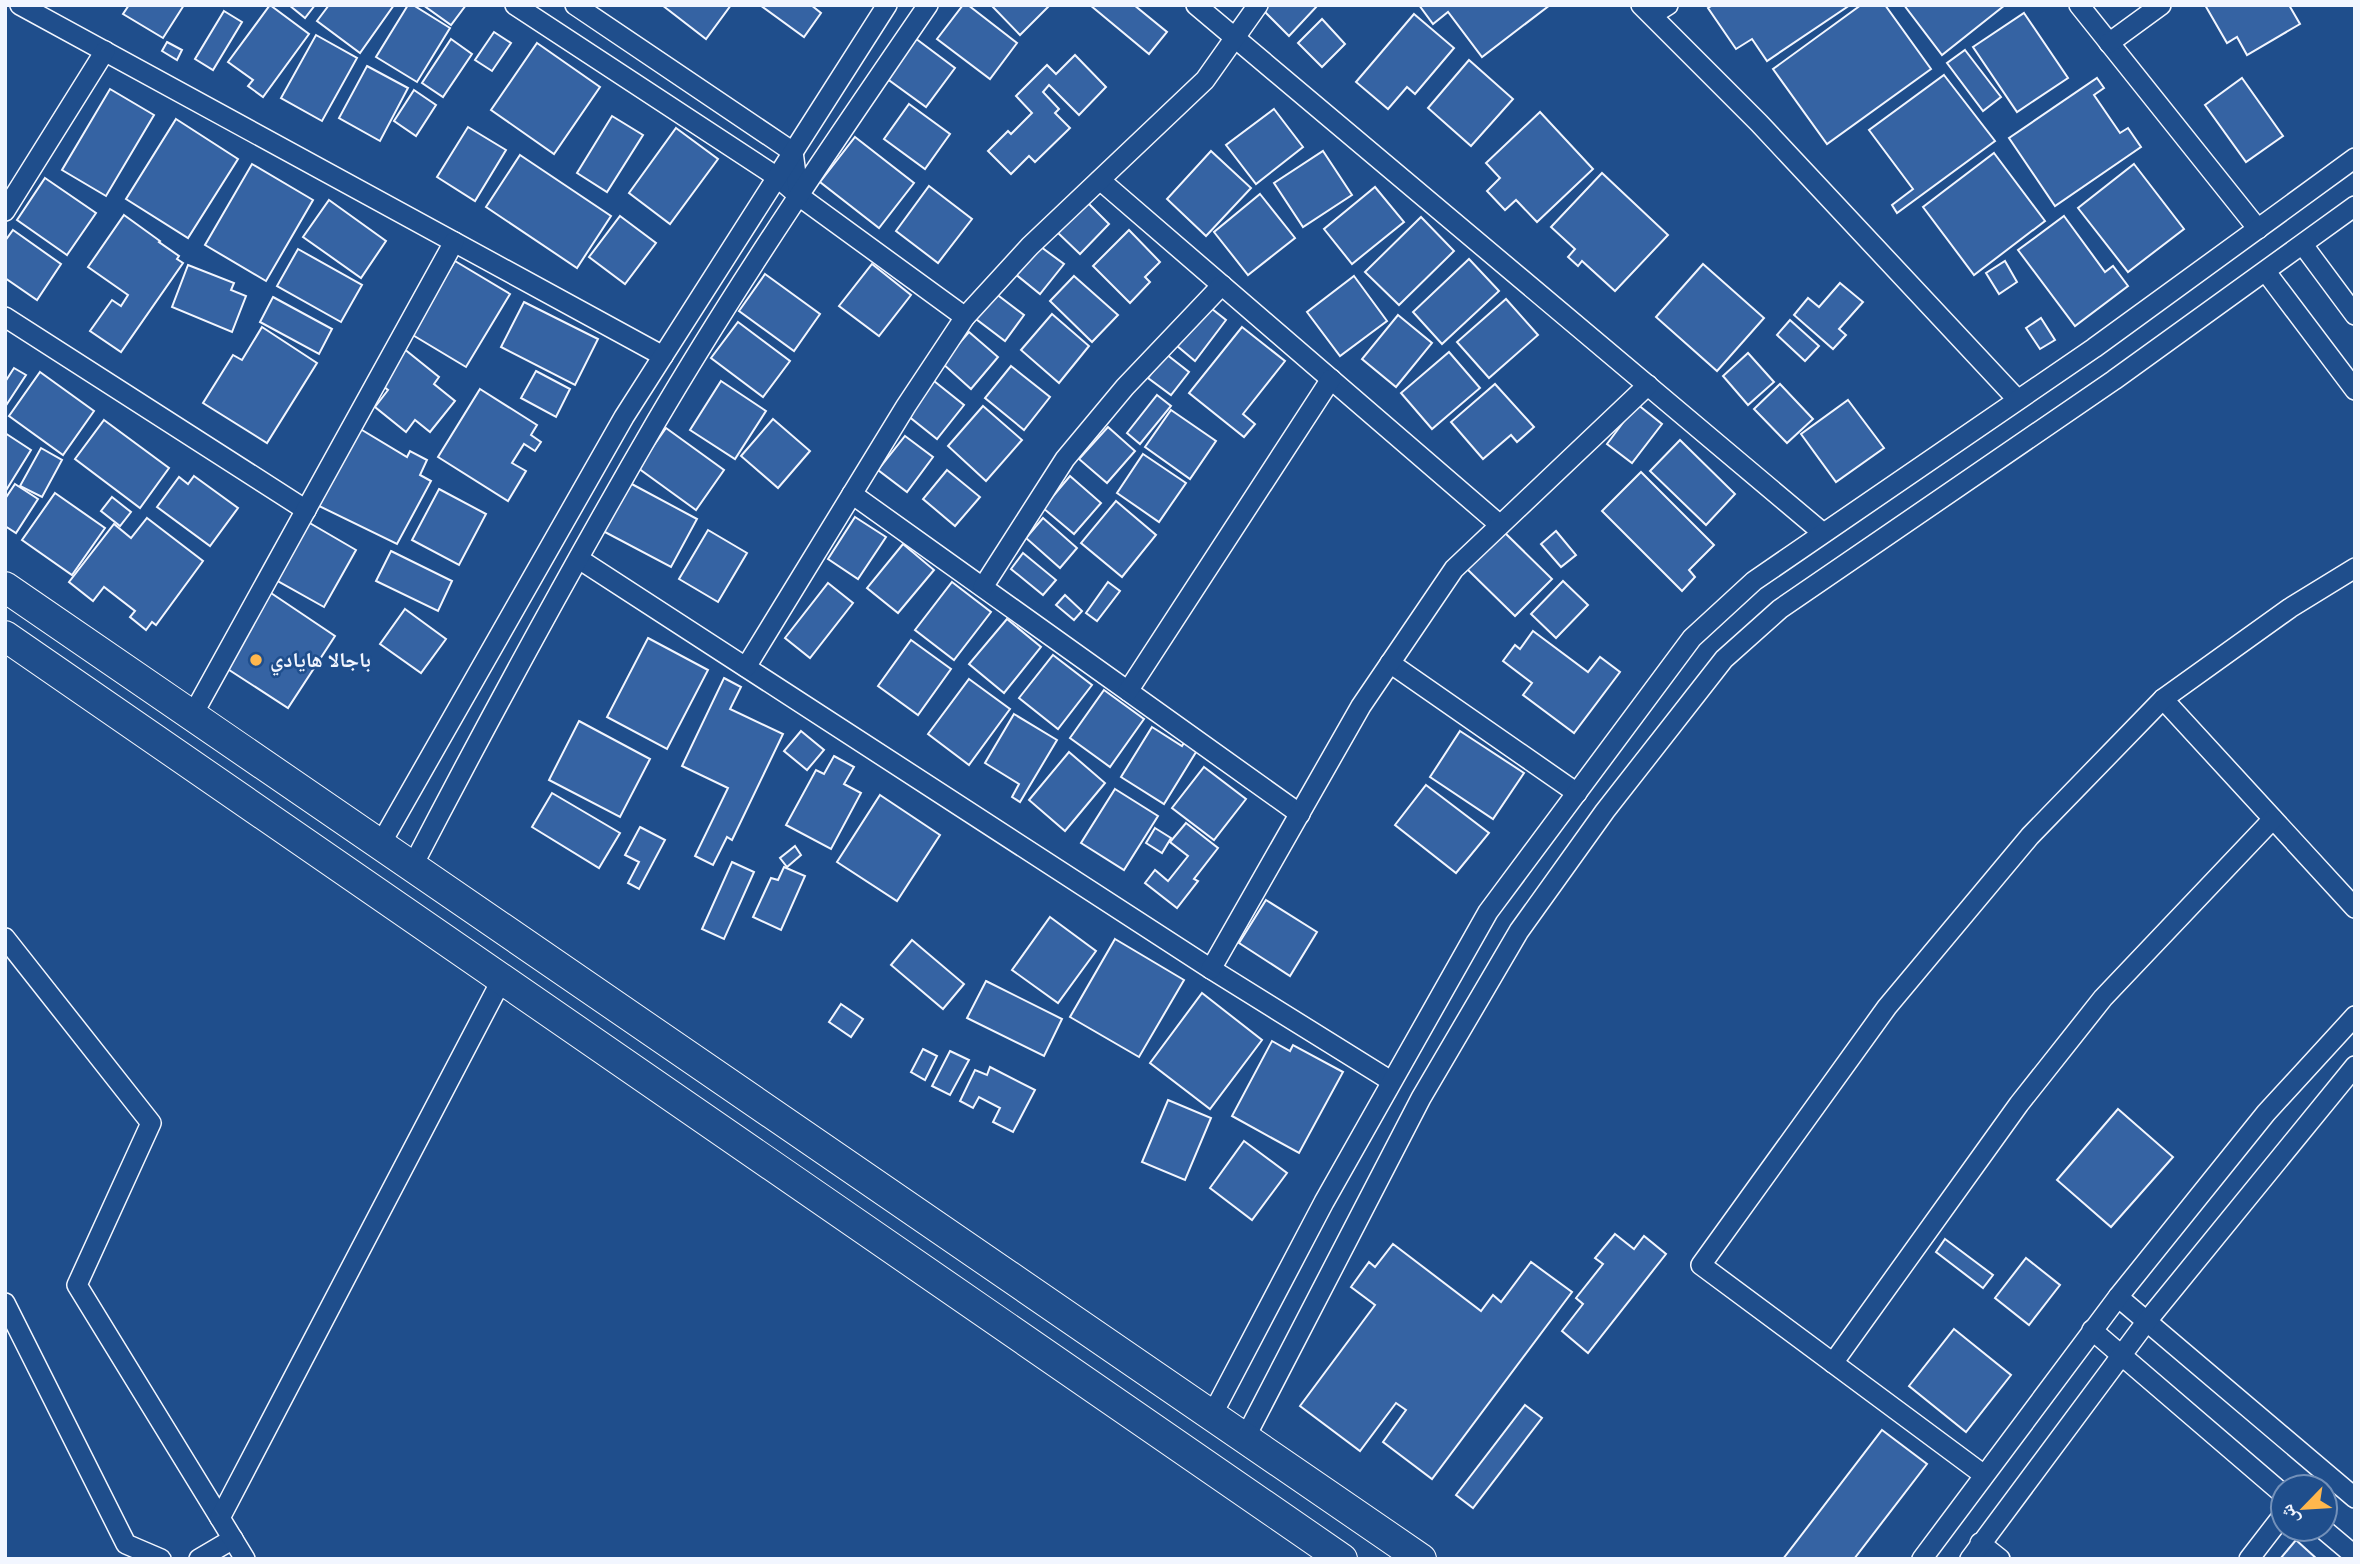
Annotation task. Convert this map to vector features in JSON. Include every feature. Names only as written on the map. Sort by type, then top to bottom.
[{"type":"main road","points":[[5,587],[1421,1559]]},
{"type":"main road","points":[[5,636],[1342,1559]]},
{"type":"street","points":[[20,5],[663,356]]},
{"type":"street","points":[[515,5],[777,177],[965,317]]},
{"type":"street","points":[[575,5],[793,152],[799,196]]},
{"type":"street","points":[[380,845],[610,441],[887,5]]},
{"type":"street","points":[[412,867],[511,676],[657,420],[799,196],[928,5]]},
{"type":"street","points":[[1196,5],[1823,533]]},
{"type":"street","points":[[746,667],[906,406],[965,317],[1030,246],[1205,80],[1258,5]]},
{"type":"street","points":[[2078,5],[2258,229]]},
{"type":"street","points":[[2109,43],[2161,5]]},
{"type":"street","points":[[1654,9],[2017,400]]},
{"type":"street","points":[[5,211],[105,51]]},
{"type":"street","points":[[1212,1415],[1324,1202],[1489,912],[1692,638],[1754,581],[2094,348],[2355,158]]},
{"type":"street","points":[[1100,180],[1500,525]]},
{"type":"street","points":[[1245,1438],[1421,1098],[1518,931],[1605,811],[1724,659],[1780,609],[2114,380],[2355,206]]},
{"type":"street","points":[[192,716],[454,242]]},
{"type":"street","points":[[2303,245],[2355,315]]},
{"type":"street","points":[[2266,272],[2355,390]]},
{"type":"street","points":[[983,587],[1065,459],[1125,387],[1222,285]]},
{"type":"street","points":[[5,317],[306,510]]},
{"type":"street","points":[[1128,691],[1331,379]]},
{"type":"street","points":[[1211,969],[1362,706],[1454,569],[1648,385]]},
{"type":"street","points":[[852,494],[1300,814]]},
{"type":"street","points":[[579,559],[1211,969],[1391,1081]]},
{"type":"street","points":[[1984,1475],[1701,1265],[1887,1007],[2030,836],[2163,699],[2290,608],[2355,568]]},
{"type":"street","points":[[1390,663],[1577,793]]},
{"type":"street","points":[[2163,699],[2355,908]]},
{"type":"street","points":[[1833,1363],[2019,1104],[2104,998],[2273,819]]},
{"type":"street","points":[[5,938],[151,1123],[77,1285],[245,1559]]},
{"type":"street","points":[[219,1518],[502,979]]},
{"type":"street","points":[[1922,1559],[2118,1297],[2266,1113],[2355,1016]]},
{"type":"street","points":[[2000,1559],[1975,1551],[2147,1321],[2355,1066]]},
{"type":"street","points":[[2118,1297],[2355,1498]]},
{"type":"street","points":[[5,1303],[126,1544],[161,1559]]},
{"type":"street","points":[[2092,1330],[2269,1482]]},
{"type":"street","points":[[2249,1559],[2269,1533]]},
{"type":"street","points":[[199,1559],[233,1539]]},
{"type":"street","points":[[2339,1542],[2355,1556]]},
{"type":"building","points":[[129,5],[184,5],[163,38],[123,14]]},
{"type":"building","points":[[270,5],[309,34],[263,97],[248,86],[253,80],[228,62]]},
{"type":"building","points":[[289,5],[315,5],[305,18]]},
{"type":"building","points":[[329,5],[394,5],[360,53],[317,21]]},
{"type":"building","points":[[408,5],[413,5],[450,28],[417,82],[376,57]]},
{"type":"building","points":[[423,5],[466,5],[451,25]]},
{"type":"building","points":[[662,5],[731,5],[706,39]]},
{"type":"building","points":[[760,5],[811,5],[821,13],[804,37]]},
{"type":"building","points":[[963,5],[968,5],[1017,43],[990,79],[937,39]]},
{"type":"building","points":[[991,5],[1050,5],[1020,35]]},
{"type":"building","points":[[1090,5],[1134,5],[1167,32],[1149,54]]},
{"type":"building","points":[[1268,5],[1318,5],[1289,36],[1263,10]]},
{"type":"building","points":[[1419,5],[1550,5],[1482,57],[1448,12],[1433,24]]},
{"type":"building","points":[[1713,5],[1850,5],[1767,61],[1752,39],[1736,49],[1708,8]]},
{"type":"building","points":[[1861,5],[1885,5],[1931,69],[1827,144],[1773,69]]},
{"type":"building","points":[[1904,5],[2005,5],[1942,55]]},
{"type":"building","points":[[2205,5],[2289,5],[2300,24],[2247,55],[2237,37],[2227,43]]},
{"type":"building","points":[[224,11],[242,22],[213,70],[195,59]]},
{"type":"building","points":[[2024,13],[2068,78],[2017,112],[1973,47]]},
{"type":"building","points":[[1414,14],[1454,48],[1415,94],[1407,87],[1388,109],[1356,82]]},
{"type":"building","points":[[1322,19],[1345,44],[1322,67],[1298,43]]},
{"type":"building","points":[[494,32],[511,43],[492,71],[475,60]]},
{"type":"building","points":[[316,35],[357,58],[322,121],[281,98]]},
{"type":"building","points":[[915,38],[955,68],[926,107],[886,78]]},
{"type":"building","points":[[451,39],[472,54],[443,97],[422,83]]},
{"type":"building","points":[[167,42],[182,50],[177,60],[162,51]]},
{"type":"building","points":[[537,43],[600,87],[554,154],[491,110]]},
{"type":"building","points":[[1965,50],[2001,97],[1983,111],[1947,63]]},
{"type":"building","points":[[1075,55],[1106,87],[1079,115],[1049,85],[1043,92],[1059,109],[1055,113],[1070,128],[1035,162],[1029,156],[1011,174],[988,151],[1008,131],[1011,134],[1032,113],[1016,96],[1047,65],[1056,74]]},
{"type":"building","points":[[1469,60],[1513,99],[1471,146],[1428,108]]},
{"type":"building","points":[[367,66],[408,88],[380,141],[339,118]]},
{"type":"building","points":[[1944,75],[1995,141],[1897,213],[1892,205],[1913,189],[1869,130]]},
{"type":"building","points":[[2097,78],[2104,88],[2094,95],[2120,133],[2128,128],[2141,147],[2055,206],[2009,138]]},
{"type":"building","points":[[2242,78],[2283,136],[2246,162],[2205,105]]},
{"type":"building","points":[[110,89],[154,115],[106,196],[62,170]]},
{"type":"building","points":[[414,90],[436,105],[416,136],[394,121]]},
{"type":"building","points":[[909,104],[950,134],[925,169],[884,139]]},
{"type":"building","points":[[1274,109],[1303,147],[1256,184],[1226,145]]},
{"type":"building","points":[[1540,112],[1593,169],[1537,222],[1516,200],[1505,210],[1487,191],[1500,178],[1486,163]]},
{"type":"building","points":[[612,116],[643,135],[607,192],[577,173]]},
{"type":"building","points":[[176,119],[238,159],[188,238],[126,199]]},
{"type":"building","points":[[468,127],[506,150],[475,201],[437,177]]},
{"type":"building","points":[[676,128],[718,159],[670,224],[629,193]]},
{"type":"building","points":[[855,137],[914,183],[879,228],[820,182]]},
{"type":"building","points":[[1211,151],[1251,188],[1206,236],[1167,199]]},
{"type":"building","points":[[1323,151],[1352,195],[1303,227],[1274,183]]},
{"type":"building","points":[[1994,153],[2045,221],[1974,275],[1923,207]]},
{"type":"building","points":[[520,155],[611,216],[577,268],[486,207]]},
{"type":"building","points":[[252,164],[313,200],[266,281],[205,245]]},
{"type":"building","points":[[2134,164],[2184,229],[2128,272],[2078,208]]},
{"type":"building","points":[[1602,173],[1668,235],[1615,291],[1582,261],[1578,266],[1568,257],[1575,249],[1551,227]]},
{"type":"building","points":[[45,178],[96,213],[67,255],[17,220]]},
{"type":"building","points":[[929,186],[972,219],[938,263],[896,231]]},
{"type":"building","points":[[1375,187],[1404,222],[1352,264],[1324,229]]},
{"type":"building","points":[[1260,194],[1295,238],[1248,275],[1214,232]]},
{"type":"building","points":[[329,200],[386,241],[361,278],[303,237]]},
{"type":"building","points":[[1086,201],[1109,224],[1080,254],[1057,232]]},
{"type":"building","points":[[124,215],[179,256],[177,259],[183,263],[121,352],[90,331],[112,300],[121,306],[128,295],[88,267]]},
{"type":"building","points":[[620,216],[656,243],[625,284],[589,257]]},
{"type":"building","points":[[2064,216],[2105,272],[2113,266],[2128,286],[2075,326],[2018,250]]},
{"type":"building","points":[[1421,217],[1454,251],[1399,305],[1365,272]]},
{"type":"building","points":[[13,230],[61,264],[37,300],[5,278],[5,241]]},
{"type":"building","points":[[1129,230],[1160,262],[1145,277],[1150,282],[1130,303],[1093,266]]},
{"type":"building","points":[[1037,244],[1064,264],[1040,294],[1014,273]]},
{"type":"building","points":[[298,249],[362,285],[341,322],[277,286]]},
{"type":"building","points":[[1469,259],[1499,291],[1442,344],[1413,312]]},
{"type":"building","points":[[455,261],[510,294],[466,367],[411,334]]},
{"type":"building","points":[[2005,261],[2017,282],[1999,294],[1986,273]]},
{"type":"building","points":[[872,264],[911,295],[879,336],[839,306]]},
{"type":"building","points":[[1703,264],[1764,318],[1717,371],[1656,317]]},
{"type":"building","points":[[188,265],[234,283],[231,290],[246,296],[232,332],[172,307]]},
{"type":"building","points":[[765,274],[820,314],[794,351],[739,311]]},
{"type":"building","points":[[1074,276],[1118,315],[1092,342],[1050,301]]},
{"type":"building","points":[[1354,276],[1387,321],[1340,356],[1307,312]]},
{"type":"building","points":[[1840,283],[1863,302],[1839,329],[1846,335],[1833,349],[1794,315],[1808,298],[1819,307]]},
{"type":"building","points":[[991,290],[1024,315],[1005,341],[972,316]]},
{"type":"building","points":[[273,297],[332,329],[319,354],[260,322]]},
{"type":"building","points":[[1506,299],[1538,335],[1489,378],[1457,342]]},
{"type":"building","points":[[524,302],[598,339],[575,385],[501,347]]},
{"type":"building","points":[[1207,305],[1226,320],[1195,361],[1176,345]]},
{"type":"building","points":[[1052,314],[1089,346],[1059,383],[1021,350]]},
{"type":"building","points":[[1398,315],[1432,343],[1396,387],[1362,359]]},
{"type":"building","points":[[2041,318],[2055,340],[2040,349],[2026,328]]},
{"type":"building","points":[[1790,320],[1819,346],[1805,361],[1777,335]]},
{"type":"building","points":[[738,322],[790,361],[763,397],[711,358]]},
{"type":"building","points":[[262,327],[317,363],[267,443],[203,403],[233,355],[242,360]]},
{"type":"building","points":[[1242,327],[1285,361],[1243,414],[1255,424],[1244,437],[1189,393]]},
{"type":"building","points":[[969,332],[998,357],[971,389],[942,363]]},
{"type":"building","points":[[403,348],[439,377],[434,384],[455,401],[430,432],[415,420],[406,432],[375,407],[388,390],[379,383]]},
{"type":"building","points":[[1449,352],[1480,388],[1432,429],[1401,393]]},
{"type":"building","points":[[1748,353],[1774,382],[1748,405],[1723,376]]},
{"type":"building","points":[[1166,354],[1189,372],[1171,395],[1148,378]]},
{"type":"building","points":[[1011,366],[1050,397],[1024,430],[985,398]]},
{"type":"building","points":[[14,368],[26,375],[5,407],[5,382]]},
{"type":"building","points":[[536,371],[570,389],[556,417],[521,398]]},
{"type":"building","points":[[40,372],[94,411],[63,455],[9,416]]},
{"type":"building","points":[[721,381],[766,411],[735,459],[690,430]]},
{"type":"building","points":[[934,381],[964,405],[937,439],[907,415]]},
{"type":"building","points":[[1495,384],[1534,427],[1517,442],[1511,435],[1483,459],[1451,422]]},
{"type":"building","points":[[1780,384],[1813,419],[1787,443],[1754,409]]},
{"type":"building","points":[[480,389],[537,425],[531,435],[541,442],[535,451],[524,444],[512,463],[526,471],[508,501],[438,457]]},
{"type":"building","points":[[1157,395],[1171,406],[1140,444],[1127,433]]},
{"type":"building","points":[[1848,400],[1884,448],[1836,482],[1801,434]]},
{"type":"building","points":[[1637,404],[1662,424],[1632,463],[1607,444]]},
{"type":"building","points":[[983,406],[1022,440],[986,481],[948,446]]},
{"type":"building","points":[[1171,410],[1216,441],[1190,479],[1145,447]]},
{"type":"building","points":[[773,419],[810,451],[778,488],[741,456]]},
{"type":"building","points":[[104,420],[169,468],[140,508],[75,459]]},
{"type":"building","points":[[357,427],[407,457],[410,451],[427,460],[420,475],[431,481],[397,544],[315,504]]},
{"type":"building","points":[[1108,427],[1135,451],[1107,483],[1079,459]]},
{"type":"building","points":[[666,428],[724,470],[696,510],[638,468]]},
{"type":"building","points":[[5,433],[31,450],[5,492]]},
{"type":"building","points":[[905,436],[933,457],[907,492],[878,470]]},
{"type":"building","points":[[1680,440],[1735,494],[1706,525],[1650,471]]},
{"type":"building","points":[[41,448],[62,460],[42,497],[20,486]]},
{"type":"building","points":[[1143,454],[1186,483],[1159,522],[1117,493]]},
{"type":"building","points":[[947,470],[980,497],[955,526],[923,499]]},
{"type":"building","points":[[1641,472],[1714,545],[1689,570],[1695,577],[1682,591],[1602,511]]},
{"type":"building","points":[[194,476],[238,508],[210,546],[157,507],[179,477],[188,484]]},
{"type":"building","points":[[1070,476],[1101,503],[1074,534],[1043,508]]},
{"type":"building","points":[[628,482],[697,519],[671,567],[603,531]]},
{"type":"building","points":[[15,484],[38,499],[16,533],[5,526],[5,499]]},
{"type":"building","points":[[439,489],[486,514],[459,565],[412,540]]},
{"type":"building","points":[[55,493],[105,528],[72,575],[22,540]]},
{"type":"building","points":[[112,497],[131,512],[120,526],[101,511]]},
{"type":"building","points":[[1116,501],[1156,535],[1122,577],[1081,543]]},
{"type":"building","points":[[855,517],[886,537],[858,579],[828,559]]},
{"type":"building","points":[[147,518],[203,561],[156,625],[152,622],[146,630],[130,617],[135,611],[104,587],[93,601],[69,582],[114,524],[131,538]]},
{"type":"building","points":[[1043,518],[1077,548],[1060,568],[1026,538]]},
{"type":"building","points":[[308,522],[356,550],[324,607],[276,580]]},
{"type":"building","points":[[708,530],[747,553],[718,602],[679,579]]},
{"type":"building","points":[[1502,530],[1552,579],[1515,616],[1466,568]]},
{"type":"building","points":[[1556,531],[1576,555],[1561,567],[1541,544]]},
{"type":"building","points":[[903,544],[934,570],[898,613],[867,588]]},
{"type":"building","points":[[391,551],[452,581],[438,611],[376,581]]},
{"type":"building","points":[[1023,553],[1056,580],[1043,595],[1011,569]]},
{"type":"building","points":[[1563,581],[1588,605],[1556,638],[1531,614]]},
{"type":"building","points":[[952,582],[991,612],[954,660],[915,630]]},
{"type":"building","points":[[1108,582],[1120,591],[1097,621],[1086,613]]},
{"type":"building","points":[[828,583],[853,603],[810,658],[785,638]]},
{"type":"building","points":[[268,591],[335,636],[288,708],[223,666]]},
{"type":"building","points":[[1065,595],[1082,611],[1074,620],[1056,605]]},
{"type":"building","points":[[405,609],[446,639],[421,673],[380,644]]},
{"type":"building","points":[[1007,619],[1041,647],[1004,693],[969,664]]},
{"type":"building","points":[[1533,631],[1588,672],[1600,657],[1620,672],[1574,733],[1523,695],[1532,683],[1503,661],[1515,645],[1520,649]]},
{"type":"building","points":[[648,638],[708,670],[667,749],[607,717]]},
{"type":"building","points":[[911,640],[951,669],[918,715],[878,686]]},
{"type":"building","points":[[1053,655],[1092,685],[1058,729],[1019,698]]},
{"type":"building","points":[[724,678],[741,687],[730,709],[783,734],[732,840],[727,837],[713,865],[695,856],[728,788],[682,766]]},
{"type":"building","points":[[969,679],[1010,709],[969,765],[928,734]]},
{"type":"building","points":[[1104,690],[1144,719],[1110,767],[1070,738]]},
{"type":"building","points":[[1014,714],[1057,740],[1020,802],[1012,797],[1019,784],[985,763]]},
{"type":"building","points":[[579,721],[650,759],[620,817],[549,780]]},
{"type":"building","points":[[1152,727],[1182,746],[1188,736],[1201,744],[1164,804],[1121,777]]},
{"type":"building","points":[[801,731],[824,750],[807,770],[784,751]]},
{"type":"building","points":[[1460,731],[1524,773],[1493,819],[1430,777]]},
{"type":"building","points":[[1069,752],[1105,783],[1065,831],[1029,800]]},
{"type":"building","points":[[834,756],[854,767],[844,784],[861,793],[831,849],[786,825],[816,770],[824,774]]},
{"type":"building","points":[[1204,767],[1246,799],[1214,840],[1172,808]]},
{"type":"building","points":[[1426,785],[1489,833],[1456,873],[1395,825]]},
{"type":"building","points":[[1115,789],[1158,816],[1124,870],[1081,843]]},
{"type":"building","points":[[552,793],[620,833],[599,868],[532,827]]},
{"type":"building","points":[[880,795],[940,835],[897,901],[837,862]]},
{"type":"building","points":[[1186,823],[1218,848],[1194,879],[1198,881],[1177,908],[1145,883],[1155,870],[1168,881],[1188,856],[1170,842]]},
{"type":"building","points":[[640,827],[665,840],[639,889],[628,883],[639,862],[625,855]]},
{"type":"building","points":[[1155,828],[1171,838],[1162,853],[1146,843]]},
{"type":"building","points":[[795,846],[801,855],[787,867],[780,858]]},
{"type":"building","points":[[732,862],[754,872],[724,939],[702,929]]},
{"type":"building","points":[[784,867],[805,876],[781,930],[753,917],[771,878],[778,880]]},
{"type":"building","points":[[1266,900],[1317,932],[1290,976],[1239,943]]},
{"type":"building","points":[[1050,917],[1096,951],[1058,1003],[1012,970]]},
{"type":"building","points":[[1115,939],[1184,980],[1139,1057],[1070,1017]]},
{"type":"building","points":[[912,940],[964,984],[943,1009],[891,965]]},
{"type":"building","points":[[986,981],[1062,1019],[1044,1056],[967,1018]]},
{"type":"building","points":[[1202,993],[1262,1040],[1210,1109],[1150,1063]]},
{"type":"building","points":[[841,1004],[863,1019],[851,1037],[829,1022]]},
{"type":"building","points":[[1272,1041],[1290,1051],[1293,1045],[1343,1072],[1299,1153],[1232,1116]]},
{"type":"building","points":[[923,1049],[937,1056],[925,1080],[911,1072]]},
{"type":"building","points":[[950,1051],[969,1060],[950,1095],[932,1086]]},
{"type":"building","points":[[990,1067],[1035,1090],[1013,1132],[993,1122],[1000,1108],[979,1097],[973,1108],[960,1101],[975,1070],[987,1075]]},
{"type":"building","points":[[1168,1100],[1211,1118],[1185,1180],[1142,1162]]},
{"type":"building","points":[[2118,1109],[2173,1157],[2111,1227],[2057,1180]]},
{"type":"building","points":[[1244,1141],[1287,1173],[1252,1220],[1210,1188]]},
{"type":"building","points":[[1615,1234],[1634,1249],[1644,1236],[1666,1254],[1588,1353],[1562,1331],[1583,1304],[1576,1298],[1603,1264],[1595,1258]]},
{"type":"building","points":[[1945,1239],[1993,1275],[1983,1288],[1936,1252]]},
{"type":"building","points":[[1393,1244],[1481,1311],[1493,1295],[1501,1302],[1531,1262],[1572,1292],[1432,1479],[1383,1442],[1406,1410],[1396,1403],[1360,1451],[1300,1406],[1375,1305],[1351,1287],[1369,1262],[1375,1267]]},
{"type":"building","points":[[2026,1258],[2060,1285],[2029,1325],[1995,1298]]},
{"type":"building","points":[[1954,1329],[2011,1375],[1966,1432],[1909,1386]]},
{"type":"building","points":[[1525,1405],[1542,1418],[1473,1508],[1456,1495]]},
{"type":"building","points":[[1882,1430],[1927,1464],[1854,1559],[1783,1559]]},
{"type":"building","points":[[2293,1543],[2299,1543],[2317,1559],[2280,1559]]},
{"type":"place","name":"باجالا هايادي","points":[[256,660]]}]
